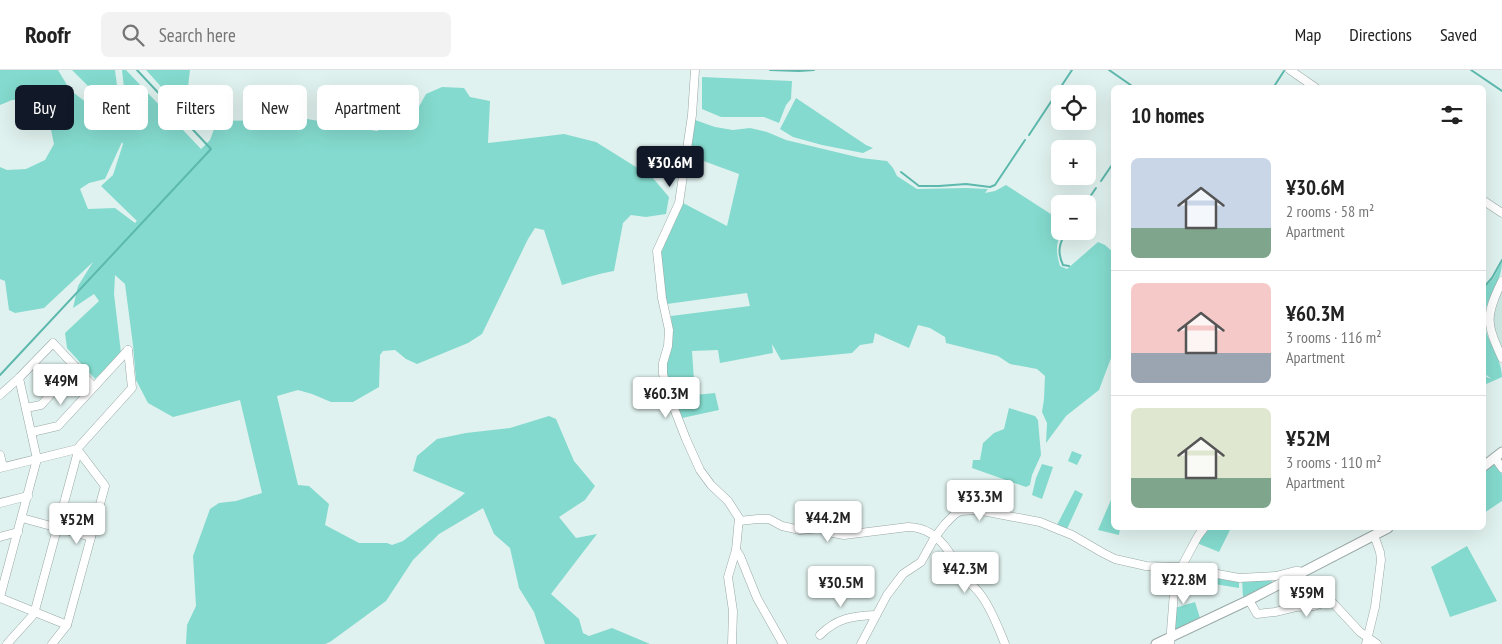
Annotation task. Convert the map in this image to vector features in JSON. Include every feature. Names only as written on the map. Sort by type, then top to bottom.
[{"type":"street","points":[[1290,70],[1312,85]]},
{"type":"street","points":[[695,71],[692,115],[679,203],[657,251],[662,298],[669,330],[663,374],[670,398],[700,470],[738,515],[736,550],[728,576],[733,611],[732,644]]},
{"type":"street","points":[[1486,202],[1502,213]]},
{"type":"street","points":[[1502,281],[1493,300],[1488,320],[1502,358]]},
{"type":"street","points":[[0,394],[19,378],[53,343],[94,386]]},
{"type":"street","points":[[0,456],[2,468],[77,450],[132,388],[128,350],[58,426],[32,432]]},
{"type":"street","points":[[26,408],[41,405],[76,367]]},
{"type":"street","points":[[19,378],[37,459],[0,598],[67,625]]},
{"type":"street","points":[[7,644],[34,614],[77,450]]},
{"type":"street","points":[[52,644],[67,625],[105,486],[77,450]]},
{"type":"street","points":[[1486,464],[1498,455],[1502,468]]},
{"type":"street","points":[[0,503],[28,496]]},
{"type":"street","points":[[861,644],[887,595],[903,574],[921,562],[935,537],[945,524],[961,511],[977,510],[1040,522],[1072,535],[1103,553],[1146,566],[1180,567],[1239,578],[1276,576],[1295,571],[1302,573]]},
{"type":"street","points":[[22,518],[91,537]]},
{"type":"street","points":[[739,522],[769,519],[782,526],[800,530],[821,528],[833,534],[844,535],[917,527],[924,529],[948,550],[962,575],[980,594],[995,619],[1005,644]]},
{"type":"street","points":[[1170,641],[1175,584],[1180,567],[1202,530]]},
{"type":"street","points":[[1156,644],[1170,641],[1384,530]]},
{"type":"street","points":[[0,537],[18,532]]},
{"type":"street","points":[[1367,641],[1375,607],[1381,560],[1374,535]]},
{"type":"street","points":[[736,550],[757,598],[783,644]]},
{"type":"street","points":[[0,570],[9,568]]},
{"type":"street","points":[[1249,600],[1257,614],[1296,607],[1314,606],[1331,601],[1367,641],[1377,644]]},
{"type":"street","points":[[820,635],[828,627],[840,620],[856,615],[876,615]]},
{"type":"shaded area","points":[[1502,287],[1502,352],[1492,321]]},
{"type":"green space","points":[[0,70],[58,70],[67,85],[15,85],[15,100],[0,105]]},
{"type":"green space","points":[[72,70],[115,70],[117,85],[87,85]]},
{"type":"green space","points":[[122,70],[126,70],[140,85],[124,85]]},
{"type":"green space","points":[[146,70],[190,70],[188,85],[160,85]]},
{"type":"green space","points":[[702,77],[792,81],[791,99],[786,105],[779,123],[764,117],[721,117],[702,109]]},
{"type":"green space","points":[[442,87],[464,88],[470,97],[490,101],[488,143],[564,134],[596,142],[652,177],[669,197],[666,214],[646,217],[631,215],[623,223],[614,271],[562,285],[544,230],[535,228],[482,334],[468,343],[417,364],[406,359],[395,350],[383,351],[380,355],[379,387],[353,402],[331,402],[298,390],[277,396],[298,485],[309,486],[329,504],[325,525],[359,543],[387,543],[392,545],[403,541],[465,493],[413,471],[417,456],[437,439],[466,433],[510,428],[549,416],[556,419],[574,461],[595,486],[585,500],[559,517],[576,538],[597,534],[551,594],[579,619],[583,633],[589,636],[612,628],[650,644],[545,644],[534,612],[519,588],[510,548],[494,534],[483,508],[439,534],[413,560],[386,601],[330,642],[325,644],[186,644],[187,625],[196,606],[193,556],[210,509],[219,503],[236,501],[262,493],[240,400],[173,417],[148,403],[136,380],[125,284],[115,275],[114,294],[121,353],[95,379],[67,348],[65,333],[99,301],[94,294],[73,308],[78,286],[93,262],[44,308],[15,313],[9,310],[5,281],[0,279],[0,167],[7,170],[26,169],[45,160],[54,144],[51,130],[74,130],[74,93],[84,101],[84,130],[148,130],[148,93],[158,104],[158,130],[183,130],[201,149],[210,140],[214,130],[233,130],[233,121],[243,120],[243,130],[307,130],[307,119],[317,121],[317,130],[419,130],[419,107],[426,94]],"holes":[[[122,142],[113,175],[101,186],[137,221],[135,223],[115,208],[88,209],[80,189],[89,183],[105,179]]]},
{"type":"green space","points":[[796,98],[873,148],[863,153],[822,145],[793,137],[780,129]]},
{"type":"green space","points":[[695,120],[715,127],[733,130],[750,128],[767,132],[786,140],[861,158],[887,161],[897,176],[917,189],[988,189],[985,193],[995,191],[1006,185],[1051,214],[1051,240],[1058,240],[1057,248],[1060,266],[1067,269],[1098,242],[1111,250],[1111,358],[1099,390],[1066,416],[1046,443],[1047,423],[1042,412],[1045,376],[1037,369],[1010,364],[998,356],[946,343],[945,337],[930,328],[918,325],[909,348],[875,333],[873,343],[860,345],[852,353],[781,360],[772,344],[773,353],[720,363],[718,350],[692,351],[695,395],[715,393],[719,410],[682,418],[669,387],[666,374],[671,336],[671,316],[750,306],[747,293],[667,304],[660,254],[683,203],[727,226],[739,174],[690,156]]},
{"type":"green space","points":[[1502,262],[1499,276],[1486,309],[1486,286],[1493,279]]},
{"type":"green space","points":[[1486,332],[1501,369],[1502,377],[1486,384],[1486,377],[1492,379],[1486,375]]},
{"type":"green space","points":[[1009,408],[1035,416],[1038,420],[1041,455],[1032,475],[1030,485],[1026,487],[972,468],[973,460],[980,460],[983,443],[994,433],[1004,429]]},
{"type":"green space","points":[[1072,451],[1082,455],[1077,465],[1068,461]]},
{"type":"green space","points":[[1042,464],[1053,467],[1042,499],[1032,495]]},
{"type":"green space","points":[[1495,464],[1502,474],[1502,501],[1486,512],[1486,471]]},
{"type":"green space","points":[[1075,490],[1083,494],[1067,529],[1057,525]]},
{"type":"green space","points":[[1111,500],[1111,530],[1120,530],[1119,535],[1098,530]]},
{"type":"green space","points":[[1208,530],[1230,530],[1219,552],[1197,543]]},
{"type":"green space","points":[[1467,546],[1497,601],[1450,617],[1431,567]]},
{"type":"green space","points":[[1182,570],[1214,578],[1239,581],[1239,588],[1178,578]]},
{"type":"green space","points":[[1271,579],[1272,583],[1243,597],[1242,580]]},
{"type":"green space","points":[[1195,602],[1200,618],[1174,630],[1175,608]]},
{"type":"waterway","points":[[0,375],[211,149],[137,70]]},
{"type":"waterway","points":[[770,70],[814,70]]},
{"type":"waterway","points":[[1029,135],[1072,70]]},
{"type":"waterway","points":[[1109,70],[1131,85]]},
{"type":"waterway","points":[[1471,70],[1502,91]]},
{"type":"waterway","points":[[1275,85],[1284,71]]},
{"type":"waterway","points":[[901,172],[919,186],[966,184],[990,187],[995,185],[1025,140]]},
{"type":"waterway","points":[[1101,181],[1111,166]]},
{"type":"waterway","points":[[1091,195],[1096,188]]},
{"type":"waterway","points":[[1062,240],[1061,260],[1063,265],[1069,266]]},
{"type":"waterway","points":[[1486,285],[1502,260]]}]
